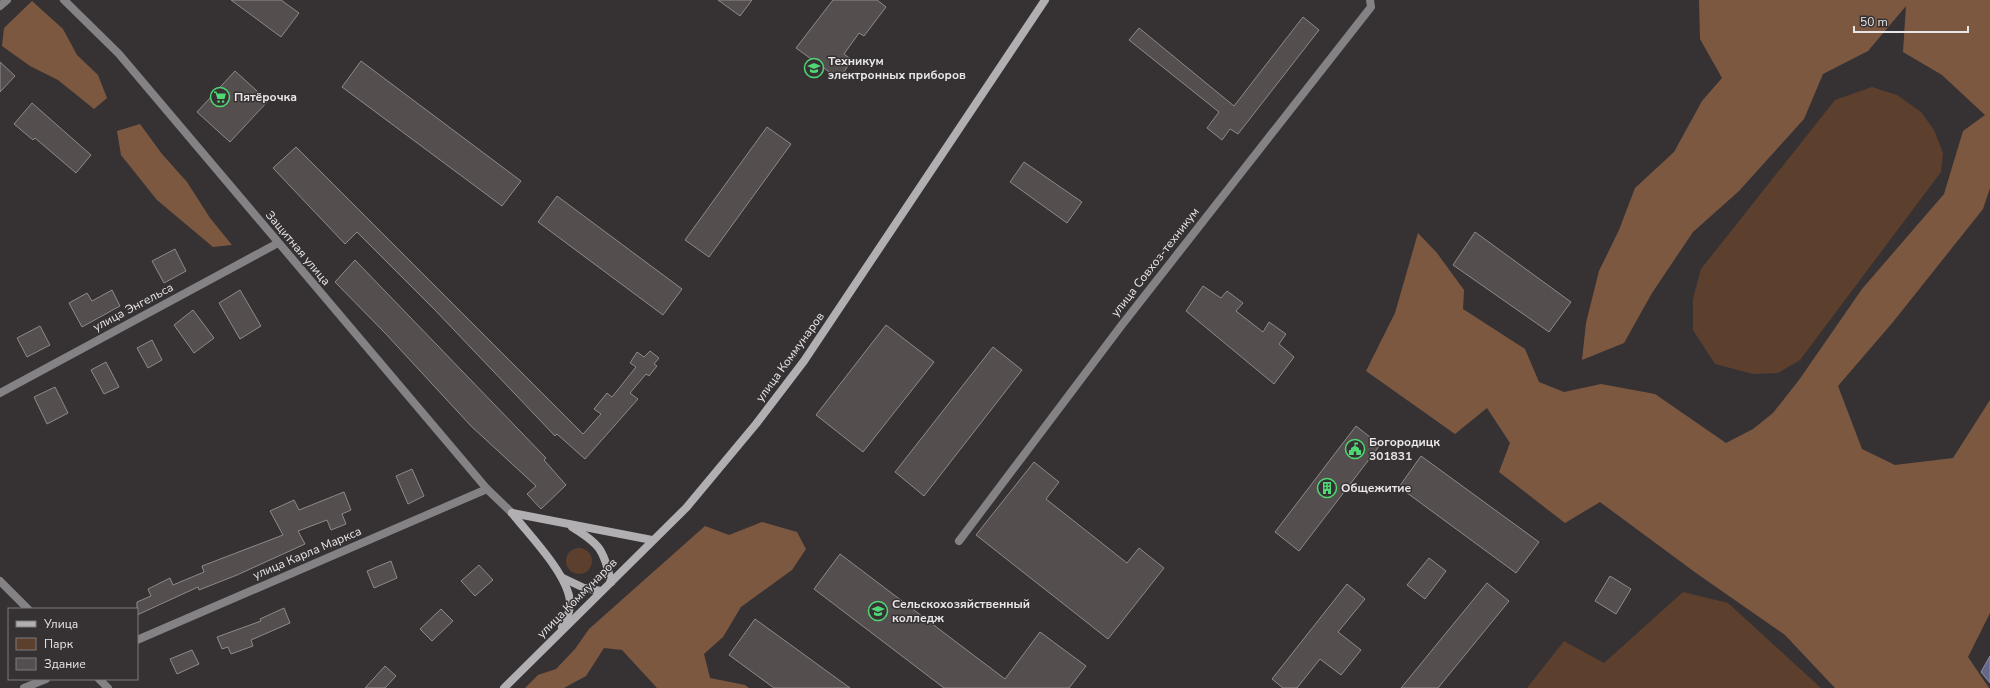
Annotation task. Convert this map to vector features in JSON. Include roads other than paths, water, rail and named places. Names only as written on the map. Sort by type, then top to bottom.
[{"type":"main road","name":"улица Коммунаров","points":[[504,688],[686,508],[756,424],[804,361],[1045,0]]},
{"type":"main road","points":[[512,513],[652,540]]},
{"type":"main road","points":[[512,513],[563,578],[570,602],[568,614],[558,634]]},
{"type":"main road","points":[[566,523],[590,538],[601,549],[606,560],[611,582]]},
{"type":"main road","points":[[563,578],[584,588],[601,591]]},
{"type":"street","points":[[0,6],[7,0]]},
{"type":"street","name":"Защитная улица","points":[[64,0],[119,54],[487,489],[512,513]]},
{"type":"street","name":"улица Совхоз-техникум","points":[[959,541],[1121,326],[1371,7],[1370,0]]},
{"type":"street","name":"улица Энгельса","points":[[0,393],[278,243]]},
{"type":"street","name":"улица Карла Маркса","points":[[138,640],[487,489]]},
{"type":"street","points":[[0,581],[27,608]]},
{"type":"street","points":[[24,688],[44,680]]},
{"type":"street","points":[[100,680],[108,688]]},
{"type":"water","points":[[1990,656],[1990,683],[1981,672]]},
{"type":"place","name":"Техникум электронных приборов","points":[[814,68]]},
{"type":"place","name":"Пятёрочка","points":[[220,97]]},
{"type":"place","name":"Богородицк 301831","points":[[1355,449]]},
{"type":"place","name":"Общежитие","points":[[1327,488]]},
{"type":"place","name":"Сельскохозяйственный колледж","points":[[878,611]]}]
